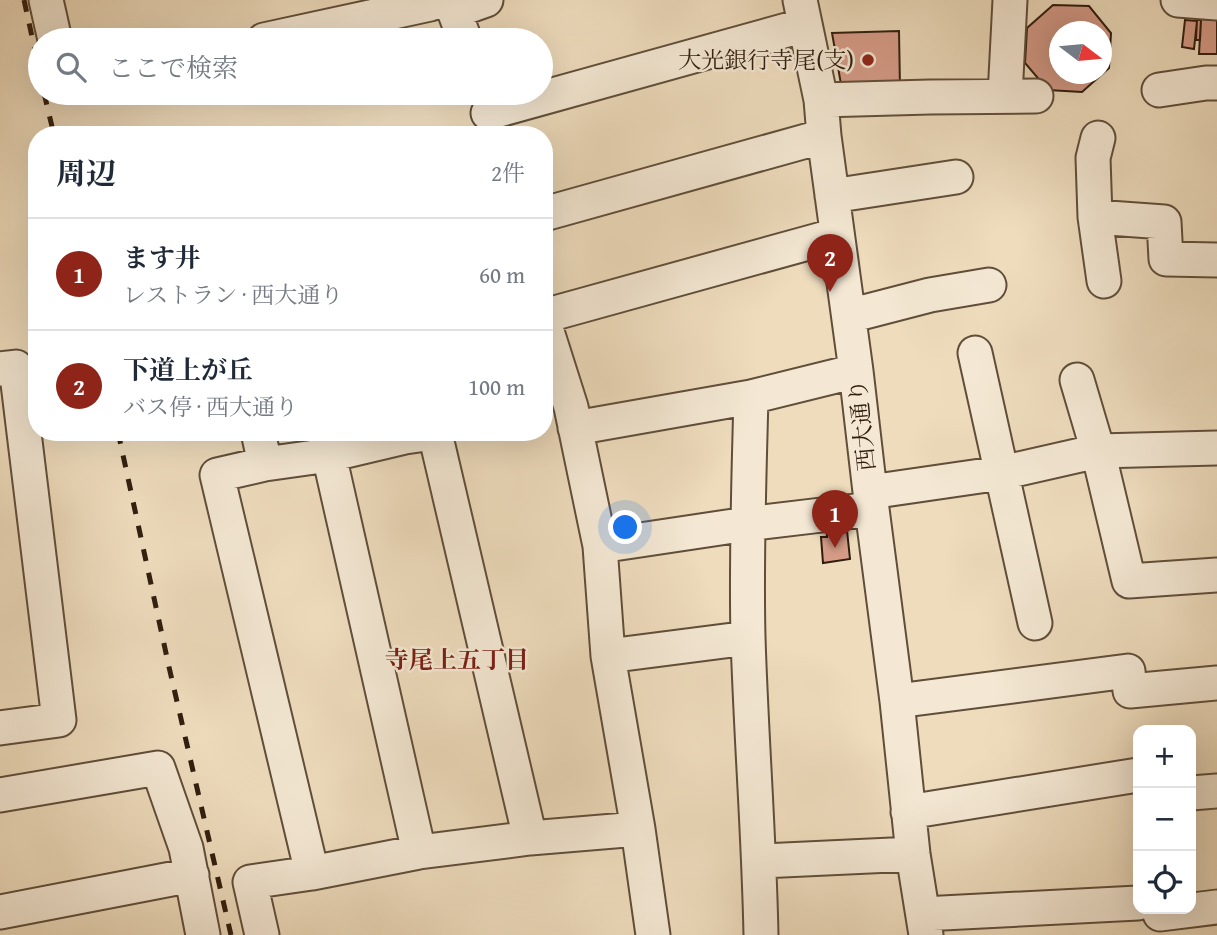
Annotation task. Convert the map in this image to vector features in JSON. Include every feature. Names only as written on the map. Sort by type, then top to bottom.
[{"type":"street","points":[[46,0],[52,28]]},
{"type":"street","points":[[319,28],[430,4],[453,13],[486,0]]},
{"type":"street","points":[[821,100],[1020,96],[1010,0]]},
{"type":"street","points":[[1178,0],[1217,4]]},
{"type":"street","points":[[553,93],[803,13]]},
{"type":"street","name":"西大通り","points":[[803,13],[821,100],[897,701],[913,854],[924,925]]},
{"type":"street","points":[[1159,90],[1217,83]]},
{"type":"street","points":[[488,114],[516,105]]},
{"type":"street","points":[[553,211],[824,136]]},
{"type":"street","points":[[1098,138],[1093,158],[1095,216],[1104,281]]},
{"type":"street","points":[[832,197],[956,177]]},
{"type":"street","points":[[1095,216],[1164,222],[1166,259],[1217,260]]},
{"type":"street","points":[[553,314],[838,235]]},
{"type":"street","points":[[849,316],[930,295],[989,285]]},
{"type":"street","points":[[975,353],[1035,623]]},
{"type":"street","points":[[0,369],[16,367],[59,720],[0,727]]},
{"type":"street","points":[[553,367],[563,416],[600,546],[608,656],[653,935]]},
{"type":"street","points":[[563,416],[751,397],[856,371]]},
{"type":"street","points":[[1077,380],[1098,451],[1129,581],[1217,575]]},
{"type":"street","points":[[751,397],[747,524],[748,638],[760,861],[761,935]]},
{"type":"street","points":[[312,873],[217,475],[262,448],[329,455],[390,441]]},
{"type":"street","points":[[423,441],[530,838]]},
{"type":"street","points":[[600,546],[747,524],[871,501],[1098,451],[1217,448]]},
{"type":"street","points":[[329,455],[419,852]]},
{"type":"street","points":[[608,656],[748,638]]},
{"type":"street","points":[[897,701],[1128,671],[1130,691],[1217,683]]},
{"type":"street","points":[[0,795],[158,768],[186,848],[203,935]]},
{"type":"street","points":[[908,812],[1133,776]]},
{"type":"street","points":[[1196,792],[1217,790]]},
{"type":"street","points":[[262,935],[250,882],[419,852],[530,838],[638,829]]},
{"type":"street","points":[[760,861],[913,854]]},
{"type":"street","points":[[0,912],[192,875]]},
{"type":"street","points":[[1196,907],[1217,907]]},
{"type":"street","points":[[924,925],[1133,909]]},
{"type":"building","points":[[1053,5],[1089,6],[1101,21],[1049,21],[1049,84],[1091,84],[1082,92],[1048,90],[1025,63],[1027,28]]},
{"type":"building","points":[[1201,19],[1217,20],[1217,54],[1199,54]]},
{"type":"building","points":[[1185,20],[1197,21],[1194,49],[1182,47]]},
{"type":"building","points":[[1197,20],[1201,20],[1200,40],[1196,40]]},
{"type":"building","name":"大光銀行寺尾(支)","points":[[899,31],[900,88],[842,90],[832,33]]},
{"type":"building","points":[[846,521],[850,559],[823,563],[821,537],[827,537],[826,523]]},
{"type":"railway","points":[[24,0],[30,28]]},
{"type":"railway","points":[[47,105],[52,126]]},
{"type":"railway","points":[[120,441],[231,935]]},
{"type":"place","name":"大光銀行寺尾(支)","points":[[868,60]]},
{"type":"place","name":"下道上が丘","points":[[830,292]]},
{"type":"place","name":"ます井","points":[[835,548]]},
{"type":"district","name":"寺尾上五丁目","points":[[457,660]]}]
